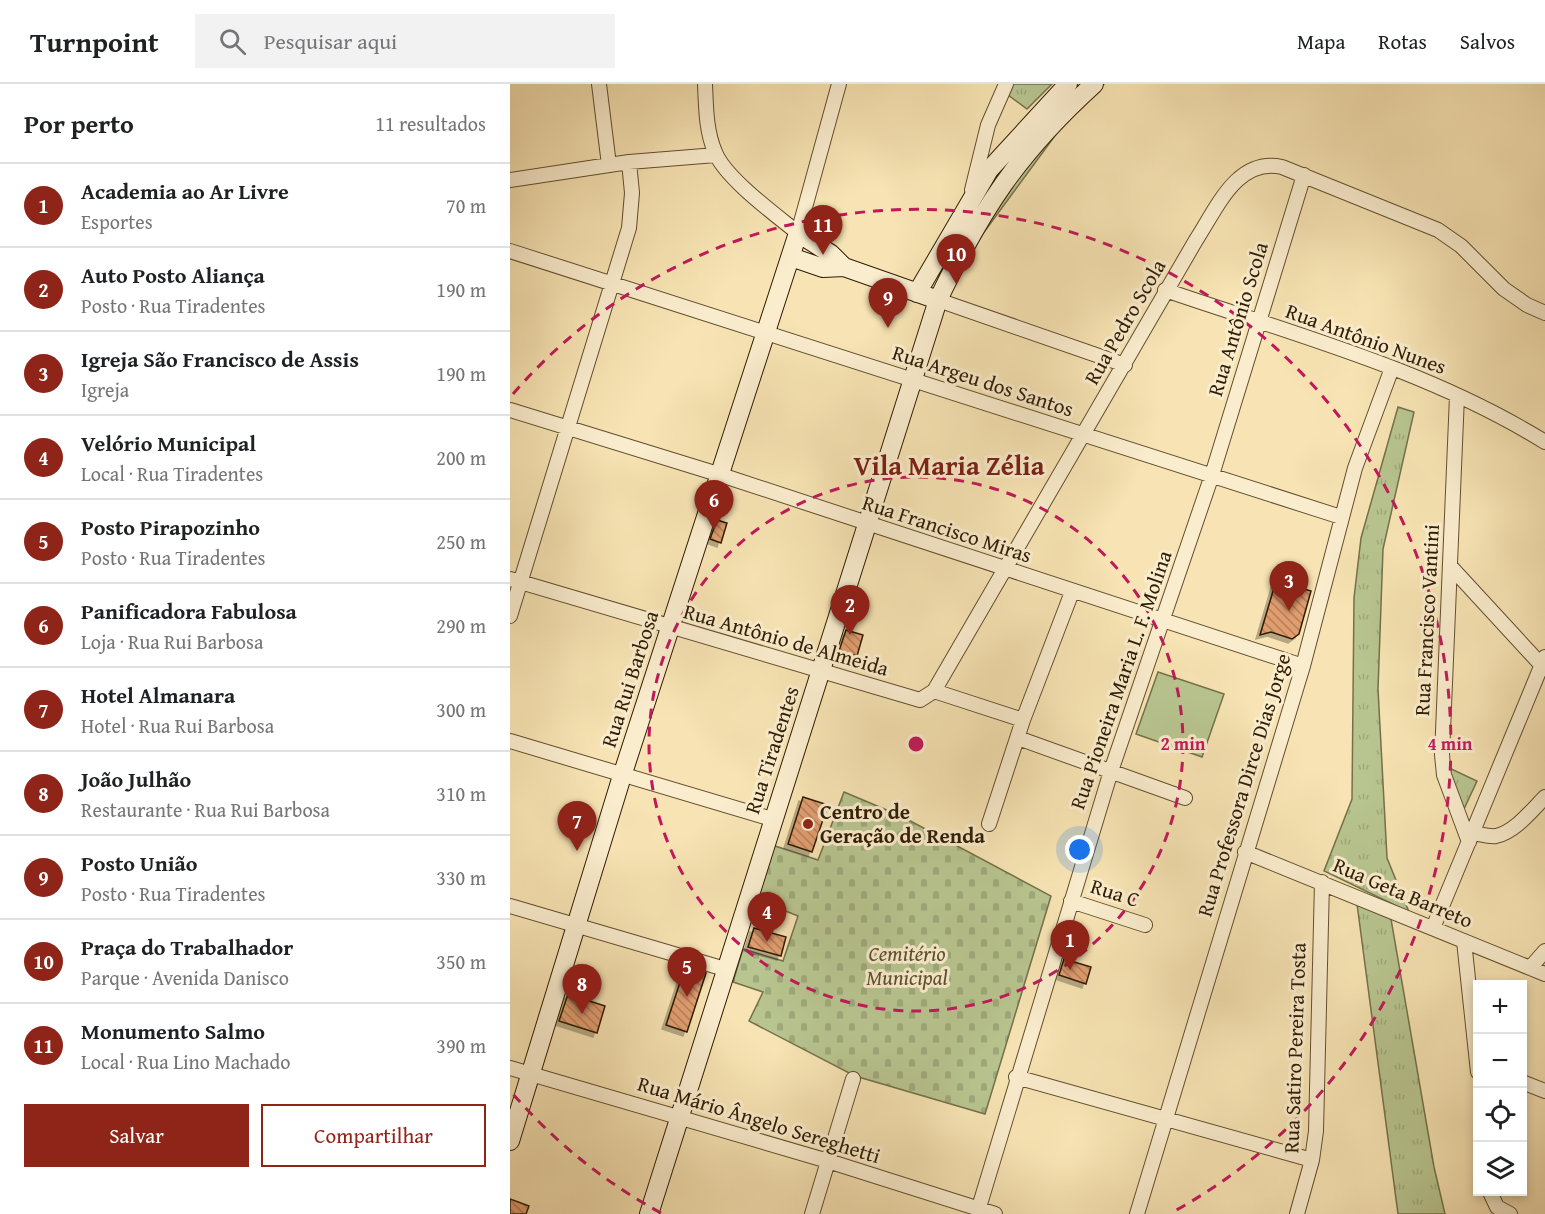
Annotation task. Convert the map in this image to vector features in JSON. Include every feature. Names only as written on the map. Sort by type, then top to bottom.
[{"type":"main road","points":[[916,292],[971,196],[1014,140],[1068,84]]},
{"type":"main road","name":"Rua Tiradentes","points":[[649,1214],[772,819],[822,670],[938,300],[963,246],[1005,178],[1030,147],[1094,84]]},
{"type":"main road","name":"Rua Rui Barbosa","points":[[510,1141],[574,926],[798,233]]},
{"type":"main road","points":[[798,233],[831,254],[844,267]]},
{"type":"main road","points":[[791,257],[824,268],[844,267],[938,300]]},
{"type":"street","points":[[599,84],[609,165]]},
{"type":"street","points":[[705,84],[706,117],[716,155],[751,193],[798,233],[839,84]]},
{"type":"street","points":[[971,196],[988,125],[1006,84]]},
{"type":"street","points":[[510,180],[629,162],[716,155]]},
{"type":"street","points":[[510,616],[515,581],[568,428],[632,211],[629,162]]},
{"type":"street","name":"Rua Pedro Scola","points":[[934,691],[1166,291],[1229,189],[1240,176],[1263,165],[1282,167],[1450,237],[1504,289],[1527,305],[1545,313]]},
{"type":"street","name":"Rua Antônio Scola","points":[[1212,475],[1304,175]]},
{"type":"street","name":"Rua Argeu dos Santos","points":[[510,251],[1341,517]]},
{"type":"street","name":"Rua Antônio Nunes","points":[[1166,291],[1392,368],[1457,396],[1545,442]]},
{"type":"street","points":[[938,300],[1125,365]]},
{"type":"street","name":"Rua Professora Dirce Dias Jorge","points":[[1137,1214],[1303,666],[1341,517],[1364,440],[1392,368]]},
{"type":"street","name":"Rua Francisco Vantini","points":[[1457,396],[1443,767],[1470,838]]},
{"type":"street","name":"Rua Francisco Miras","points":[[510,410],[721,475],[1303,666]]},
{"type":"street","name":"Rua Pioneira Maria L. F. Molina","points":[[977,1211],[1111,771],[1212,475]]},
{"type":"street","points":[[1433,928],[1544,664],[1451,567]]},
{"type":"street","name":"Rua Antônio de Almeida","points":[[515,581],[670,628],[822,670],[913,700],[925,699],[934,691]]},
{"type":"street","points":[[989,824],[1023,720],[1072,592]]},
{"type":"street","points":[[934,691],[1023,720]]},
{"type":"street","points":[[1018,738],[1185,798]]},
{"type":"street","points":[[510,741],[772,819]]},
{"type":"street","points":[[1470,838],[1500,834],[1526,816],[1545,797]]},
{"type":"street","name":"Rua Geta Barreto","points":[[1245,852],[1545,974]]},
{"type":"street","name":"Rua Satiro Pereira Tosta","points":[[1297,1214],[1312,1160],[1316,1131],[1322,882]]},
{"type":"street","name":"Rua C","points":[[1071,901],[1145,926]]},
{"type":"street","points":[[510,906],[725,969]]},
{"type":"street","points":[[1464,941],[1474,1034]]},
{"type":"street","points":[[1530,968],[1545,951]]},
{"type":"street","name":"Rua Mário Ângelo Sereghetti","points":[[510,1068],[828,1161],[977,1211],[995,1214]]},
{"type":"street","points":[[1016,1077],[1312,1160]]},
{"type":"street","points":[[812,1214],[853,1079]]},
{"type":"street","points":[[1527,1084],[1545,1091]]},
{"type":"street","points":[[1492,1196],[1497,1207],[1510,1214]]},
{"type":"green space","points":[[1008,84],[1052,84],[1027,109],[1004,92]]},
{"type":"green space","points":[[1099,84],[1104,84],[1068,118],[957,269],[1009,180]]},
{"type":"green space","points":[[1398,407],[1414,412],[1383,549],[1378,689],[1387,858],[1409,912],[1324,871],[1352,799],[1354,598],[1361,538]]},
{"type":"green space","points":[[1158,672],[1224,694],[1202,757],[1136,734]]},
{"type":"green space","points":[[1445,766],[1477,781],[1464,809]]},
{"type":"green space","name":"Cemitério Municipal","points":[[844,792],[901,816],[1051,896],[985,1114],[855,1076],[749,1021],[763,992],[733,982],[743,949],[783,961],[798,916],[751,897],[772,845],[818,860]]},
{"type":"green space","points":[[1357,904],[1391,919],[1434,1167],[1445,1214],[1398,1214]]},
{"type":"building","points":[[717,520],[727,523],[721,543],[710,539]]},
{"type":"building","points":[[1276,581],[1311,591],[1299,634],[1292,639],[1271,632],[1260,635]]},
{"type":"building","points":[[846,630],[863,635],[857,656],[839,651]]},
{"type":"building","name":"Centro de Geração de Renda","points":[[803,797],[828,805],[812,852],[788,844]]},
{"type":"building","points":[[754,928],[786,937],[781,956],[748,947]]},
{"type":"building","points":[[1064,959],[1091,967],[1086,984],[1059,975]]},
{"type":"building","points":[[685,967],[706,973],[687,1032],[666,1025]]},
{"type":"building","points":[[568,994],[605,1006],[597,1033],[559,1021]]},
{"type":"building","points":[[510,1199],[529,1206],[526,1214],[510,1214]]},
{"type":"place","name":"Monumento Salmo","points":[[823,255]]},
{"type":"place","name":"Praça do Trabalhador","points":[[956,284]]},
{"type":"place","name":"Posto União","points":[[888,328]]},
{"type":"place","name":"Panificadora Fabulosa","points":[[714,530]]},
{"type":"place","name":"Igreja São Francisco de Assis","points":[[1289,611]]},
{"type":"place","name":"Auto Posto Aliança","points":[[850,635]]},
{"type":"place","name":"Centro de Geração de Renda","points":[[808,824]]},
{"type":"place","name":"Hotel Almanara","points":[[577,851]]},
{"type":"place","name":"Velório Municipal","points":[[767,942]]},
{"type":"place","name":"Academia ao Ar Livre","points":[[1070,970]]},
{"type":"place","name":"Posto Pirapozinho","points":[[687,997]]},
{"type":"place","name":"João Julhão","points":[[582,1014]]},
{"type":"district","name":"Vila Maria Zélia","points":[[949,466]]}]
